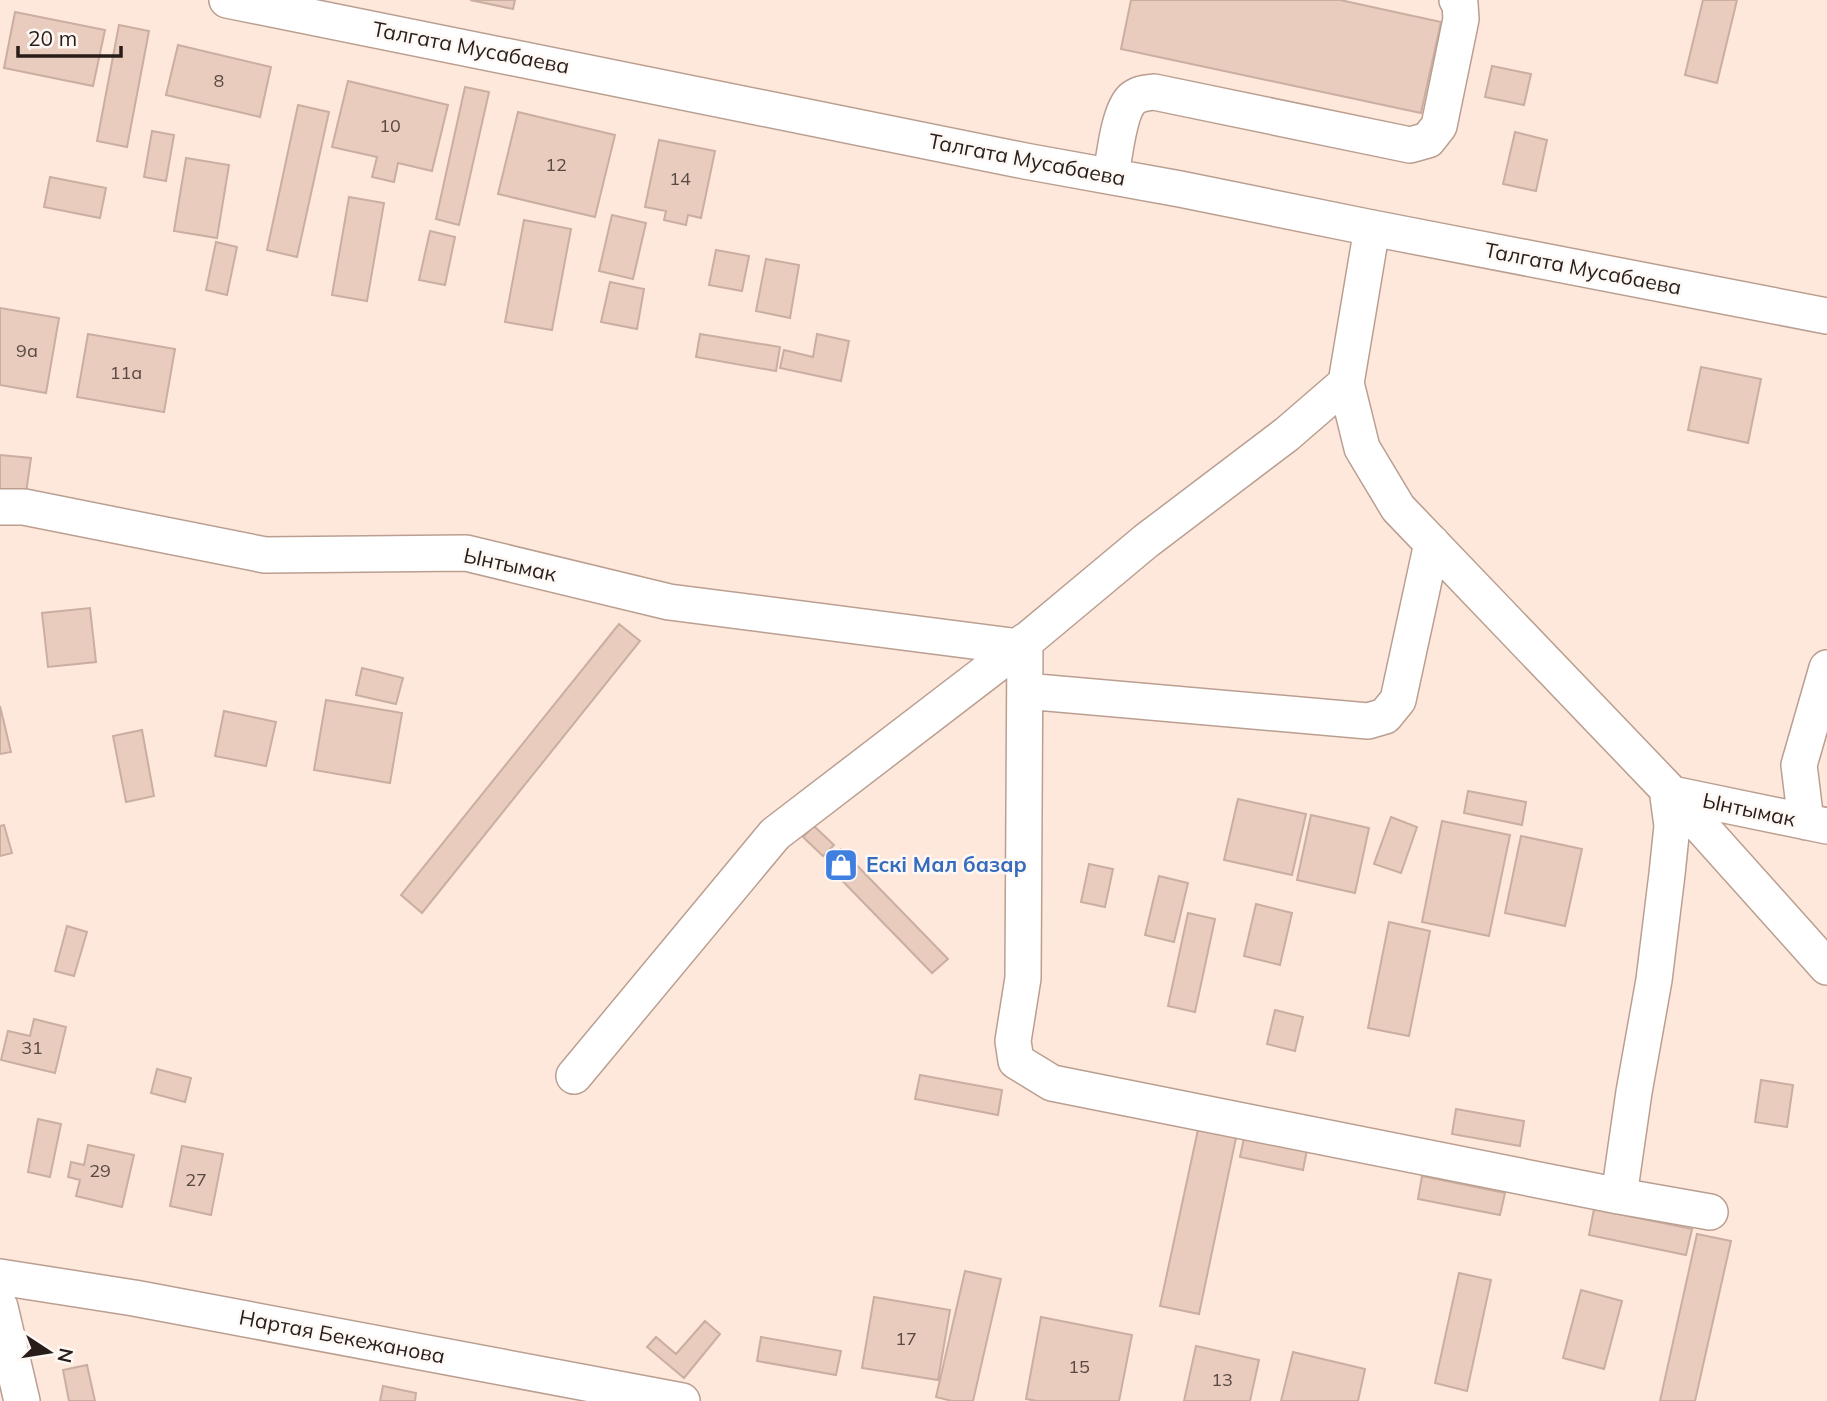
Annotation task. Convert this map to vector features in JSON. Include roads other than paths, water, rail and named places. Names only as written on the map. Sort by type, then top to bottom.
[{"type":"street","name":"Талгата Мусабаева","points":[[228,0],[1025,161],[1827,316]]},
{"type":"street","points":[[1111,176],[1123,112],[1130,100],[1140,93],[1154,92],[1410,145],[1428,141],[1439,125],[1461,19],[1460,4],[1457,0]]},
{"type":"street","points":[[1372,228],[1346,383],[1362,448],[1398,508],[1670,792],[1827,967]]},
{"type":"street","points":[[575,1076],[775,834],[1022,644],[1146,541],[1287,434],[1346,383]]},
{"type":"street","name":"Ынтымак","points":[[0,507],[24,507],[265,555],[466,553],[669,601],[1022,644]]},
{"type":"street","points":[[1025,691],[1368,720],[1385,716],[1398,700],[1432,543]]},
{"type":"street","points":[[1022,644],[1025,691],[1023,978],[1013,1041],[1016,1061],[1052,1083],[1710,1212]]},
{"type":"street","points":[[1817,824],[1799,765],[1827,668]]},
{"type":"street","points":[[1619,1196],[1654,980],[1672,826],[1670,792]]},
{"type":"street","name":"Ынтымак","points":[[1670,792],[1817,824]]},
{"type":"street","name":"Нартая Бекежанова","points":[[0,1277],[134,1298],[682,1401]]},
{"type":"street","points":[[0,1307],[22,1401]]},
{"type":"place","name":"Ескі Мал базар","points":[[841,865]]}]
